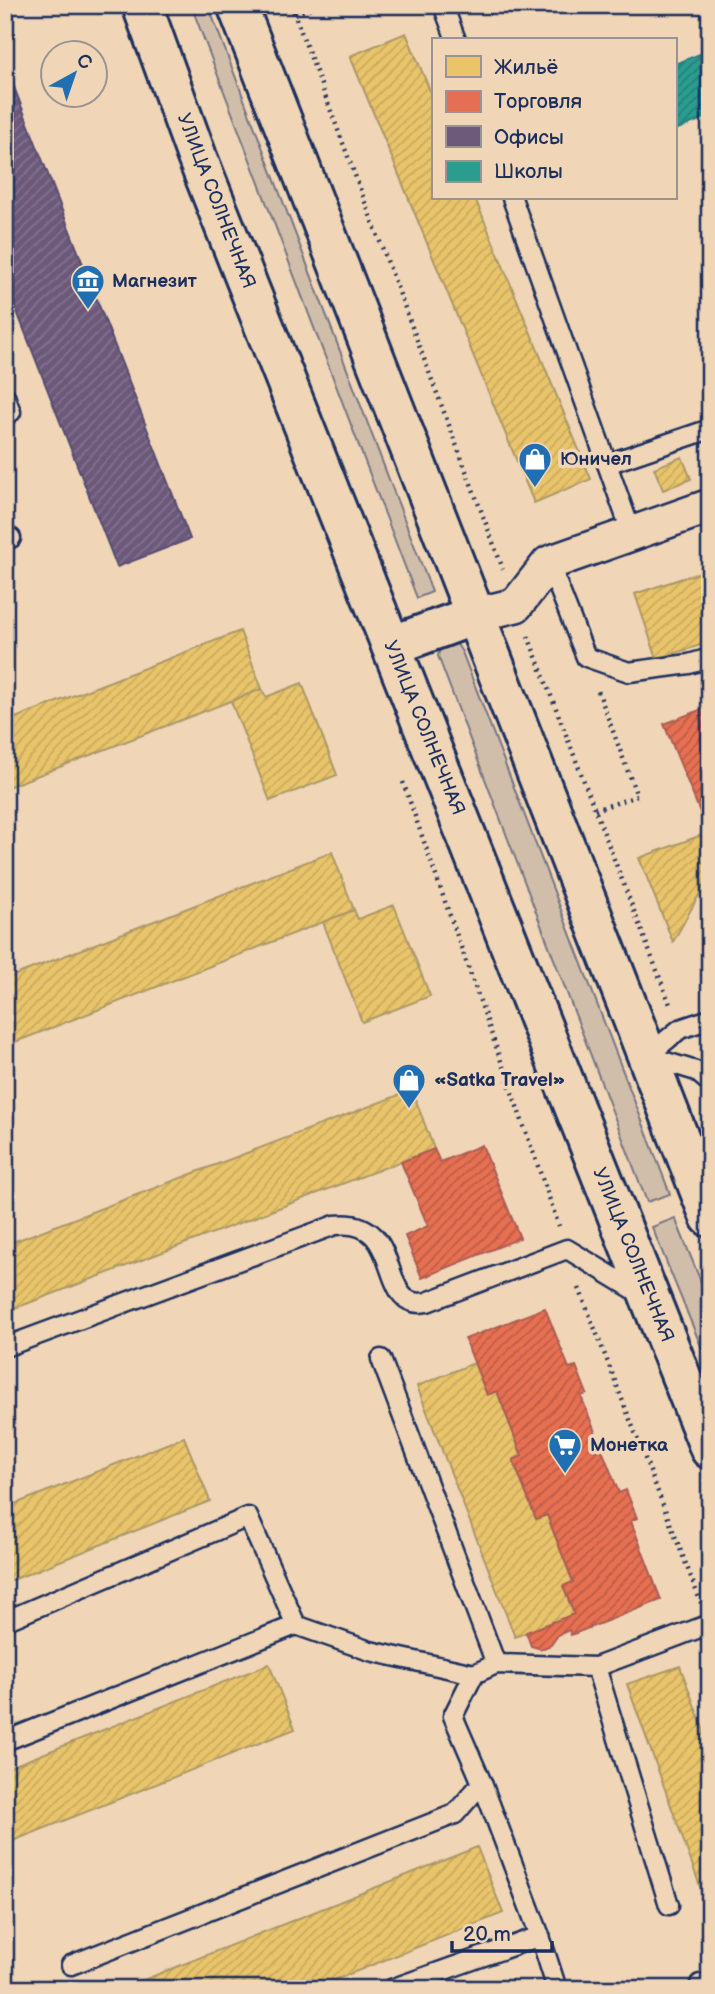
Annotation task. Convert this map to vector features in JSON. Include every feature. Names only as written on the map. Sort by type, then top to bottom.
[{"type":"main road","name":"УЛИЦА СОЛНЕЧНАЯ","points":[[142,5],[197,157],[710,1449]]},
{"type":"main road","points":[[237,5],[710,1217]]},
{"type":"main road","points":[[391,646],[475,615]]},
{"type":"street","points":[[475,615],[516,605],[549,563],[710,506]]},
{"type":"lane","points":[[443,5],[455,38]]},
{"type":"lane","points":[[513,200],[632,534]]},
{"type":"lane","points":[[5,396],[11,412],[5,415]]},
{"type":"lane","points":[[607,464],[710,429]]},
{"type":"lane","points":[[549,563],[586,657],[629,672],[689,664],[710,658]]},
{"type":"lane","points":[[647,1056],[680,1029],[710,1019]]},
{"type":"lane","points":[[647,1056],[696,1071],[710,1083]]},
{"type":"lane","points":[[5,1347],[335,1225],[348,1223],[364,1228],[376,1237],[402,1296],[409,1303],[416,1304],[567,1249],[651,1300]]},
{"type":"lane","points":[[380,1359],[496,1664]]},
{"type":"lane","points":[[5,1621],[248,1517],[296,1625]]},
{"type":"lane","points":[[5,1741],[296,1625],[370,1651],[474,1674],[496,1664],[596,1667],[709,1624]]},
{"type":"lane","points":[[596,1667],[669,1905]]},
{"type":"lane","points":[[474,1674],[453,1716],[482,1783],[540,1936],[557,1989]]},
{"type":"lane","points":[[71,1965],[455,1814],[482,1783]]},
{"type":"lane","points":[[391,1989],[540,1936]]},
{"type":"path","points":[[291,5],[516,605],[680,1029]]},
{"type":"path","points":[[295,14],[319,5]]},
{"type":"path","points":[[586,657],[637,796],[595,810]]},
{"type":"path","points":[[402,779],[567,1249]]},
{"type":"path","points":[[577,1282],[709,1624]]},
{"type":"shaded area","points":[[191,5],[208,5],[432,592],[417,598]]},
{"type":"shaded area","points":[[456,643],[462,652],[670,1194],[647,1202],[438,656],[441,645]]},
{"type":"shaded area","points":[[675,1218],[710,1304],[710,1368],[652,1227]]},
{"type":"building: Жильё","points":[[406,33],[432,96],[432,200],[476,200],[591,479],[534,503],[350,56]]},
{"type":"building: Жильё","points":[[682,457],[691,479],[663,490],[654,468]]},
{"type":"building: Жильё","points":[[710,569],[710,642],[657,659],[635,594]]},
{"type":"building: Жильё","points":[[240,631],[262,689],[5,788],[5,722]]},
{"type":"building: Жильё","points":[[302,683],[337,775],[270,801],[231,701],[262,689],[266,697]]},
{"type":"building: Жильё","points":[[710,832],[710,875],[673,942],[639,858]]},
{"type":"building: Жильё","points":[[332,852],[354,910],[5,1046],[5,979]]},
{"type":"building: Жильё","points":[[394,905],[430,996],[362,1022],[323,922],[354,910],[358,919]]},
{"type":"building: Жильё","points":[[412,1090],[434,1149],[5,1312],[5,1245]]},
{"type":"building: Жильё","points":[[474,1363],[487,1395],[497,1391],[522,1456],[513,1460],[536,1519],[547,1515],[573,1582],[563,1586],[574,1614],[515,1637],[417,1386]]},
{"type":"building: Жильё","points":[[184,1437],[210,1501],[5,1583],[5,1508]]},
{"type":"building: Жильё","points":[[269,1664],[295,1729],[5,1844],[5,1769]]},
{"type":"building: Жильё","points":[[680,1666],[710,1748],[710,1914],[627,1684]]},
{"type":"building: Жильё","points":[[477,1847],[503,1913],[312,1989],[121,1989]]},
{"type":"building: Торговля","points":[[710,706],[710,820],[704,822],[664,724]]},
{"type":"building: Торговля","points":[[482,1145],[520,1238],[422,1278],[405,1236],[428,1226],[401,1162],[434,1149],[440,1162]]},
{"type":"building: Торговля","name":"Монетка","points":[[545,1308],[569,1368],[576,1366],[587,1394],[581,1396],[619,1493],[626,1490],[637,1518],[631,1521],[661,1600],[571,1635],[569,1630],[558,1635],[551,1645],[541,1649],[531,1646],[526,1632],[574,1614],[563,1586],[573,1582],[547,1515],[536,1519],[513,1460],[522,1456],[497,1391],[487,1395],[465,1339]]},
{"type":"building: Офисы","points":[[5,64],[190,539],[117,567],[5,281]]},
{"type":"building: Школы","points":[[710,50],[710,116],[676,130],[676,64]]},
{"type":"place","name":"Магнезит","points":[[88,311]]},
{"type":"place","name":"Юничел","points":[[535,489]]},
{"type":"place","name":"«Satka Travel»","points":[[409,1110]]},
{"type":"place","name":"Монетка","points":[[565,1475]]}]
